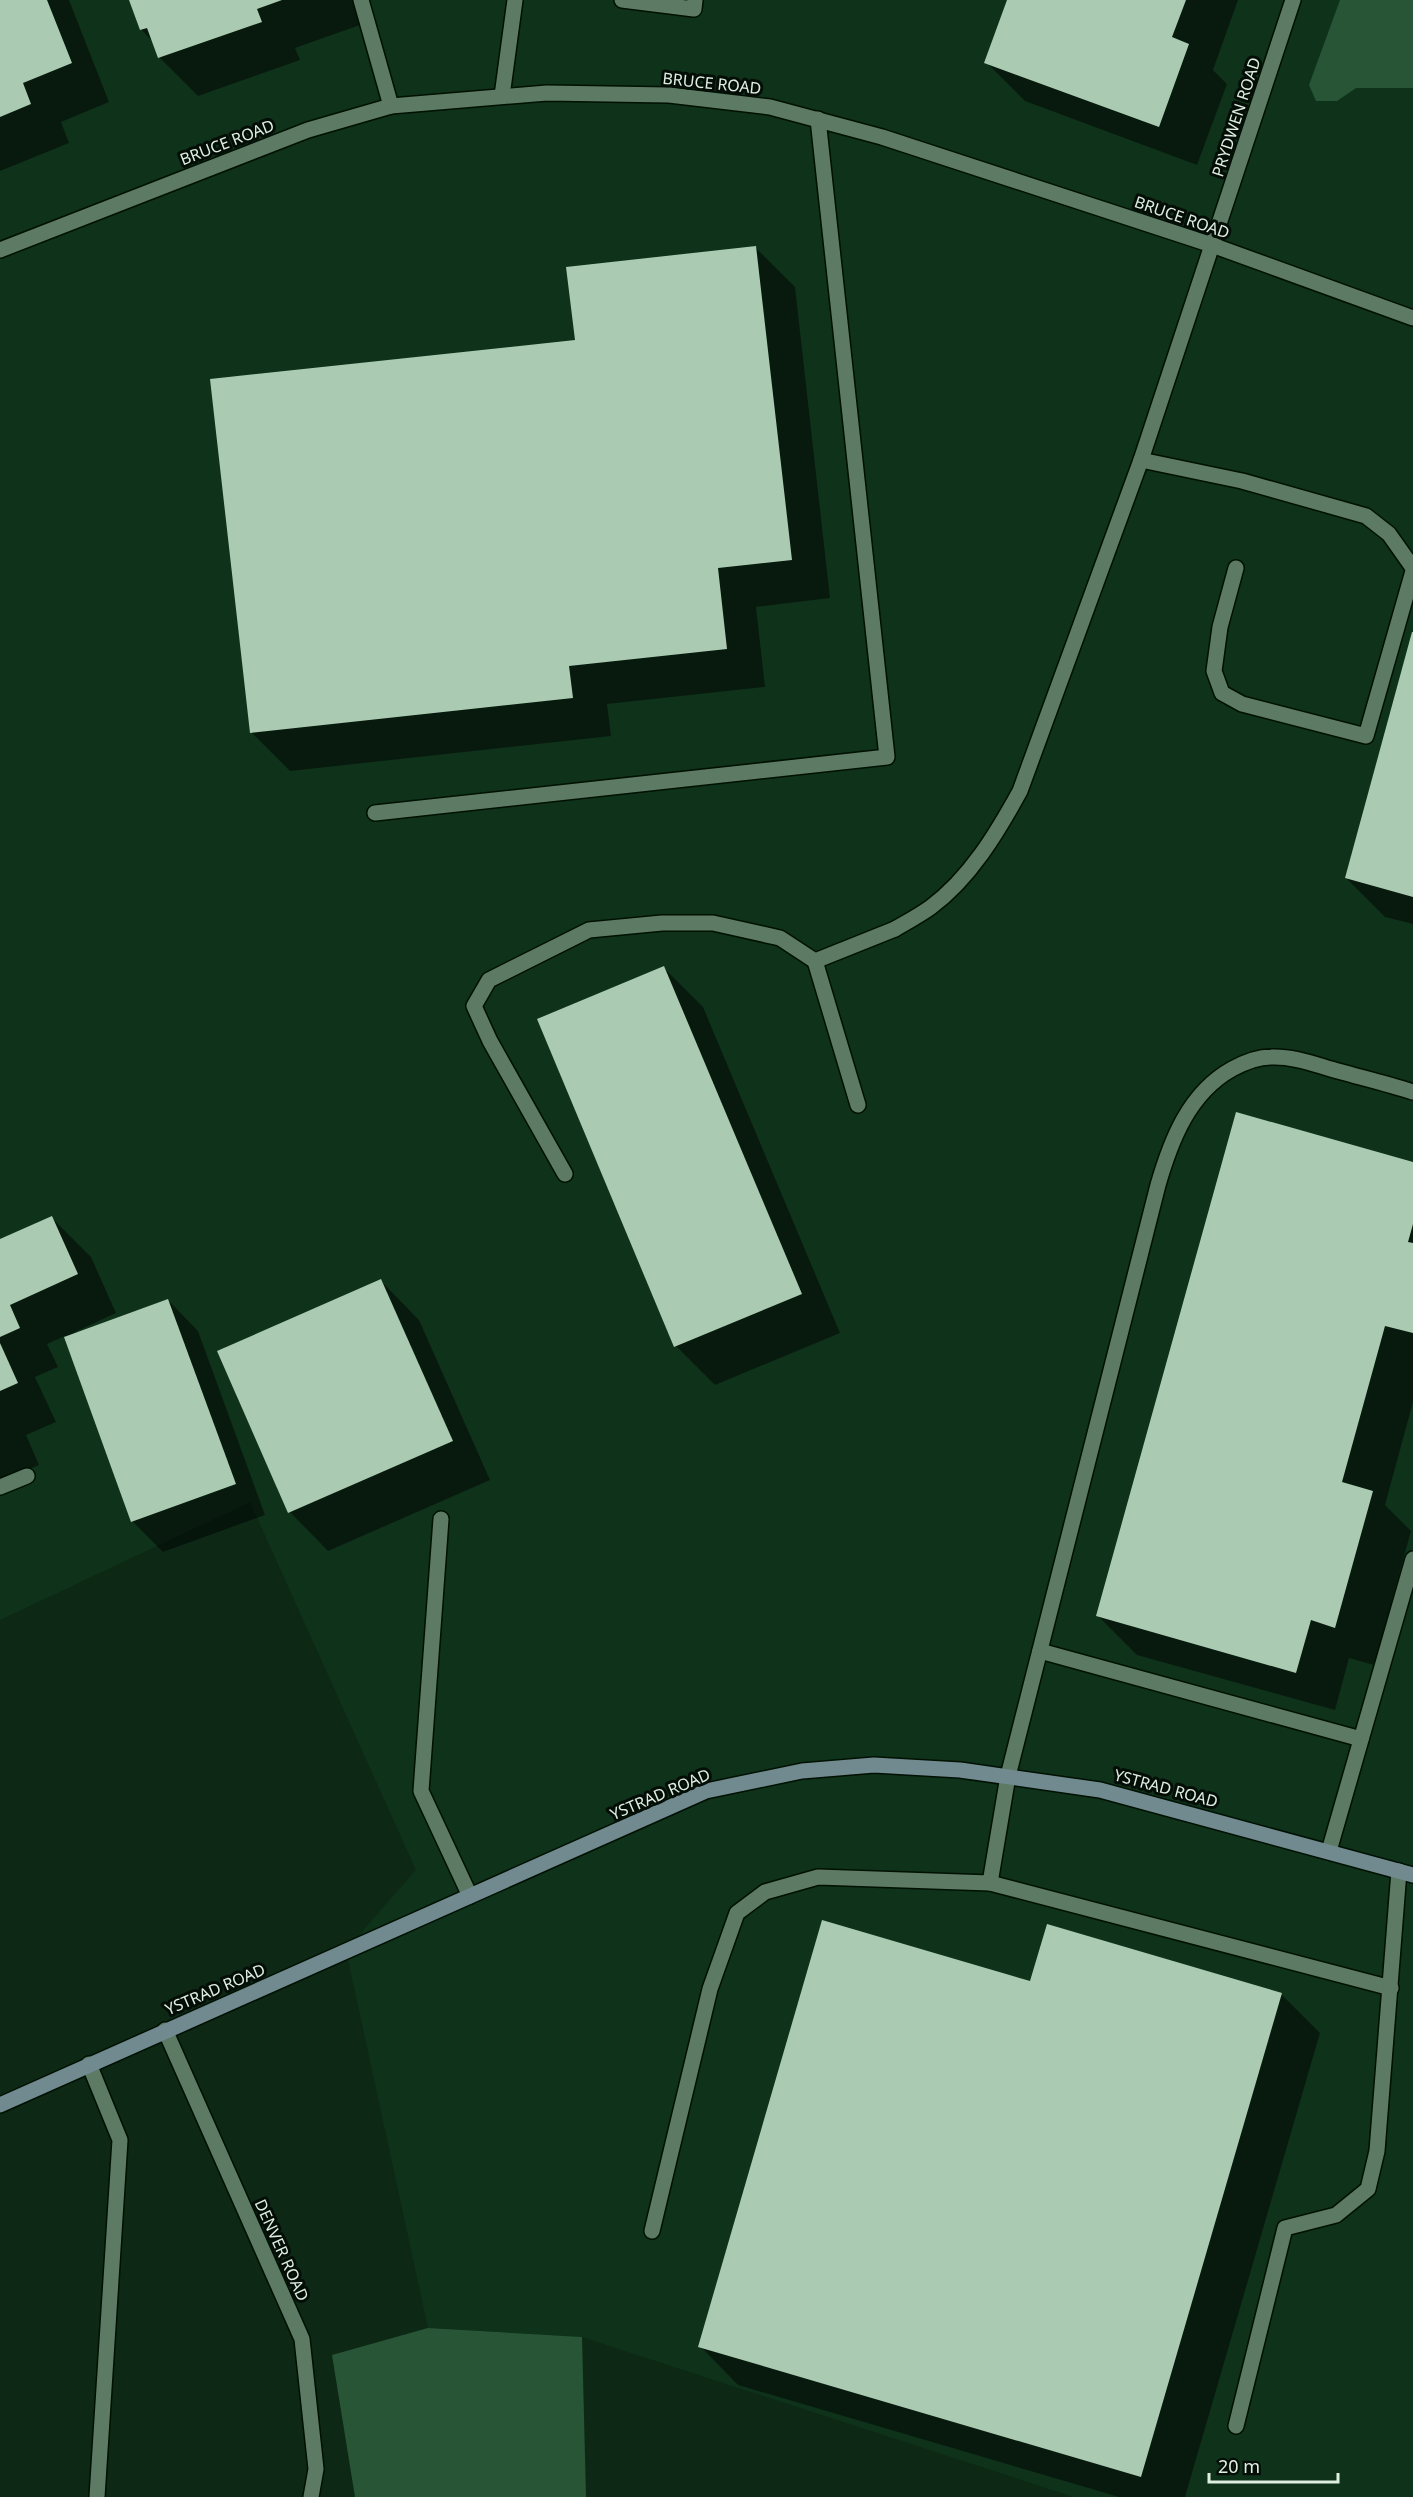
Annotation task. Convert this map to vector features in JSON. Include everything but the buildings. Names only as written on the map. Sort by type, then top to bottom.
[{"type":"street","points":[[360,0],[392,106]]},
{"type":"street","points":[[502,96],[515,0]]},
{"type":"street","points":[[622,0],[694,9],[695,0]]},
{"type":"street","name":"PRYDWEN ROAD","points":[[815,961],[895,928],[931,907],[963,876],[994,837],[1020,791],[1141,460],[1293,0]]},
{"type":"street","name":"BRUCE ROAD","points":[[0,250],[308,130],[392,106],[547,93],[669,95],[771,107],[882,137],[1212,245],[1413,318]]},
{"type":"street","points":[[375,813],[887,757],[818,119]]},
{"type":"street","points":[[1141,460],[1242,481],[1366,516],[1389,534],[1413,569],[1366,736],[1242,704],[1222,693],[1214,671],[1220,627],[1236,568]]},
{"type":"street","points":[[565,1174],[490,1041],[474,1005],[489,980],[590,930],[662,923],[714,923],[780,938],[815,961],[858,1106]]},
{"type":"street","points":[[990,1883],[1008,1776],[1166,1156],[1195,1101],[1222,1074],[1244,1063],[1269,1056],[1295,1059],[1413,1092]]},
{"type":"street","points":[[0,1487],[27,1476]]},
{"type":"street","points":[[441,1519],[421,1791],[470,1896]]},
{"type":"street","points":[[1329,1851],[1413,1558]]},
{"type":"street","points":[[1040,1652],[1361,1739]]},
{"type":"street","name":"YSTRAD ROAD","points":[[0,2105],[706,1791],[802,1771],[874,1765],[960,1770],[1100,1790],[1406,1873]]},
{"type":"street","points":[[1236,2426],[1285,2228],[1336,2216],[1368,2190],[1377,2151],[1391,1988],[1406,1873]]},
{"type":"street","points":[[652,2232],[711,1989],[737,1914],[765,1892],[818,1877],[990,1883],[1391,1988]]},
{"type":"street","name":"DENVER ROAD","points":[[165,2030],[302,2339],[316,2469],[311,2497]]},
{"type":"street","points":[[89,2064],[120,2140],[98,2497]]},
{"type":"shaded area","points":[[0,0],[1413,0],[1413,2497],[1074,2497],[582,2337],[428,2328],[346,1950],[416,1870],[250,1502],[0,1620]]},
{"type":"shaded area","points":[[1340,0],[1413,0],[1413,88],[1356,88],[1337,101],[1316,101],[1309,85]]},
{"type":"shaded area","points":[[428,2328],[582,2337],[586,2497],[355,2497],[332,2355]]}]
